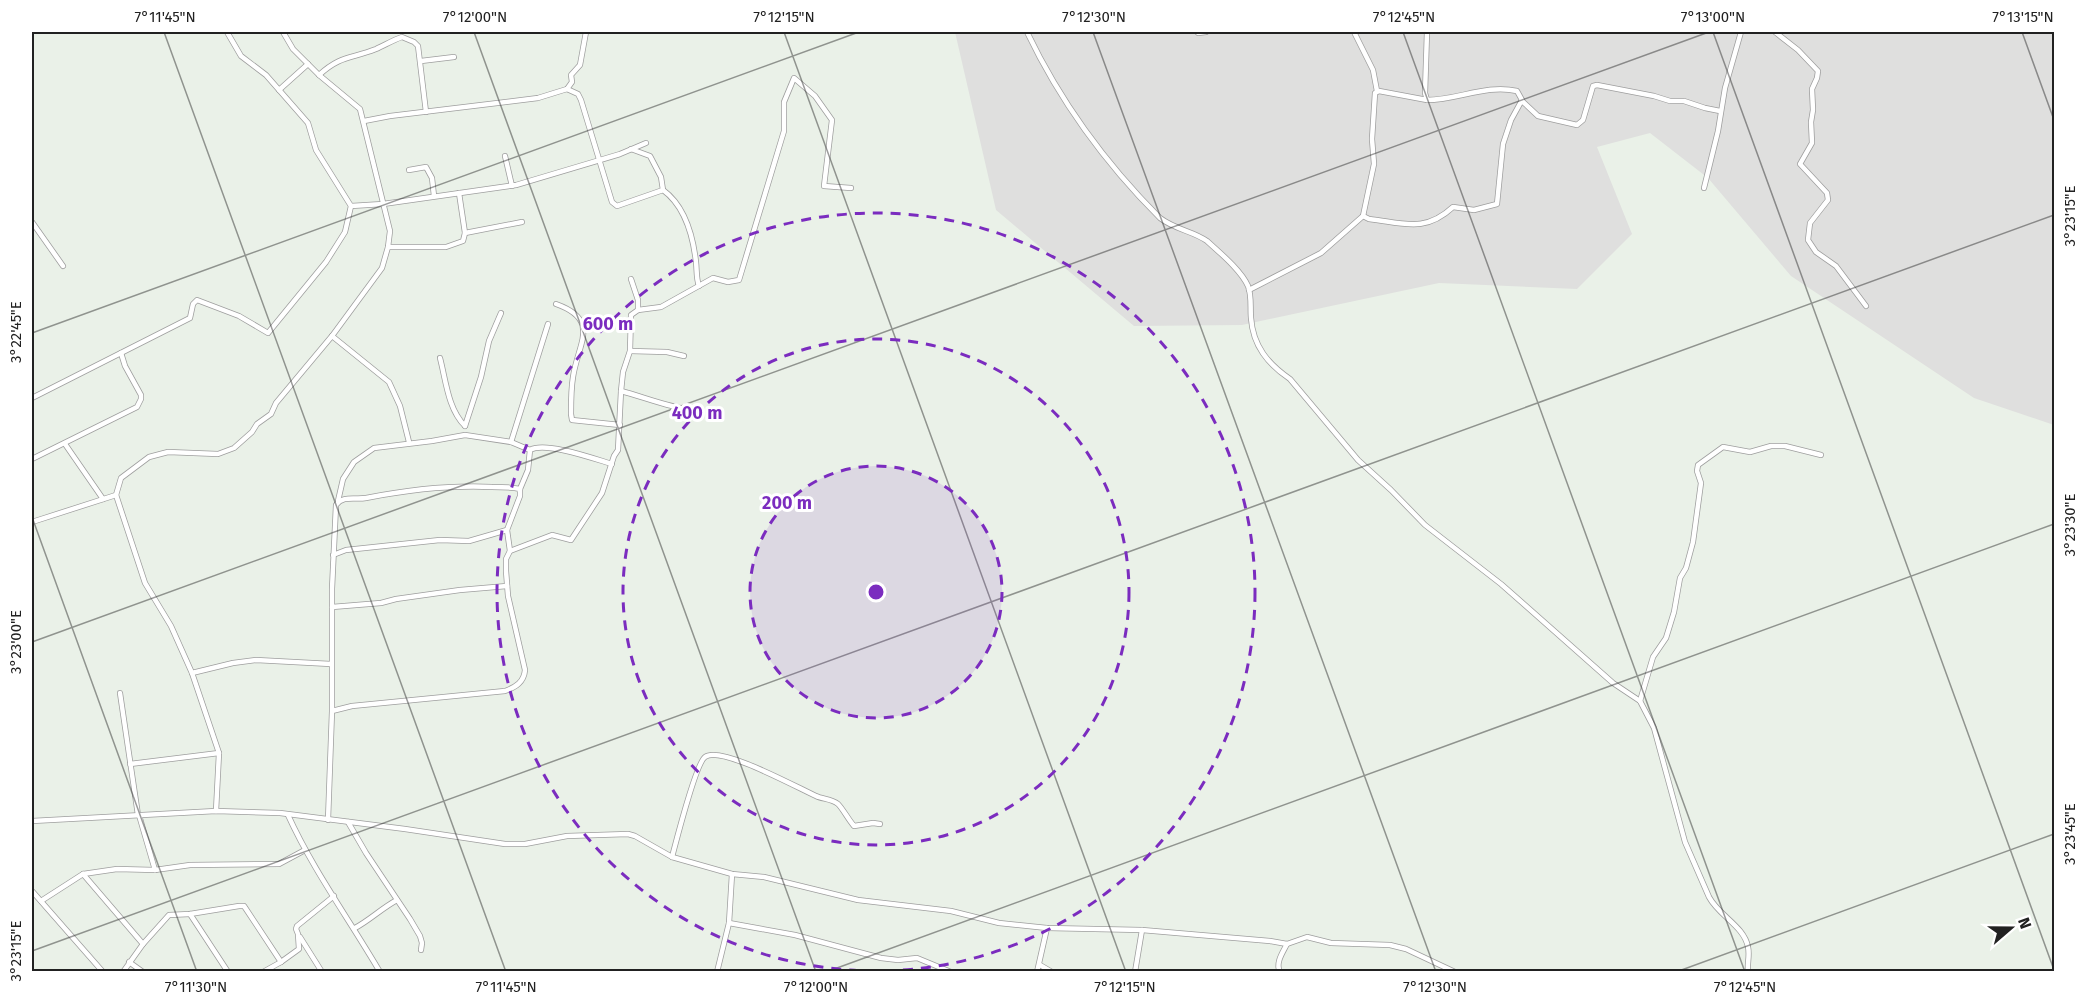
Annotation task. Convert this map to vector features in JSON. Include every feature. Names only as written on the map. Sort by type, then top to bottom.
[{"type":"street","points":[[32,398],[190,318],[193,304],[197,300],[239,316],[268,333],[326,262],[345,232],[351,206],[316,150],[308,123],[266,75],[241,56],[227,32]]},
{"type":"street","points":[[216,811],[219,753],[192,673],[171,626],[146,583],[116,495],[121,478],[149,457],[168,452],[218,454],[234,447],[252,432],[257,424],[271,414],[276,403],[332,336],[382,268],[390,231],[360,109],[319,75],[293,49],[283,32]]},
{"type":"street","points":[[364,121],[538,98],[567,89],[572,82],[571,75],[580,65],[586,32]]},
{"type":"street","points":[[1027,32],[1055,85],[1085,133],[1115,168],[1160,218],[1169,225],[1200,236],[1207,241],[1246,282],[1256,344],[1278,370],[1294,384],[1358,460],[1425,525],[1501,584],[1613,683],[1640,701],[1654,728],[1685,842],[1713,906],[1746,939],[1749,953],[1748,972]]},
{"type":"street","points":[[1197,32],[1206,32]]},
{"type":"street","points":[[1249,290],[1321,253],[1363,216],[1374,164],[1372,139],[1374,97],[1377,92],[1376,75],[1354,32]]},
{"type":"street","points":[[1427,32],[1425,93],[1427,100]]},
{"type":"street","points":[[1704,188],[1718,131],[1720,111],[1734,54],[1742,32]]},
{"type":"street","points":[[1775,32],[1798,50],[1818,71],[1812,89],[1813,111],[1810,122],[1812,142],[1800,164],[1827,193],[1828,200],[1810,223],[1808,240],[1816,252],[1836,266],[1866,306]]},
{"type":"street","points":[[319,75],[330,64],[341,58],[366,52],[402,37],[418,46],[426,112]]},
{"type":"street","points":[[421,61],[454,57]]},
{"type":"street","points":[[279,90],[308,64]]},
{"type":"street","points":[[510,551],[552,535],[572,540],[602,493],[620,443],[621,391],[623,372],[630,351],[631,315],[638,310],[661,307],[713,278],[728,282],[739,280],[784,131],[784,102],[794,78],[815,96],[832,120],[824,186],[851,188]]},
{"type":"street","points":[[1377,92],[1427,100],[1465,96],[1496,88],[1517,91],[1522,101],[1538,116],[1578,125],[1583,120],[1593,86],[1597,85],[1670,101],[1684,101],[1720,111]]},
{"type":"street","points":[[567,89],[578,94],[612,202],[617,206],[663,190]]},
{"type":"street","points":[[1363,216],[1369,219],[1422,225],[1435,220],[1453,207],[1474,210],[1497,204],[1503,144],[1511,120],[1522,101]]},
{"type":"street","points":[[351,206],[383,204],[512,186],[600,160],[646,143]]},
{"type":"street","points":[[631,149],[650,156],[661,177],[663,190],[671,196],[684,216],[691,234],[699,286]]},
{"type":"street","points":[[505,156],[512,186]]},
{"type":"street","points":[[409,170],[426,167],[432,178],[434,196]]},
{"type":"street","points":[[388,247],[446,247],[463,242],[465,233],[459,193]]},
{"type":"street","points":[[32,222],[63,266]]},
{"type":"street","points":[[465,233],[522,222]]},
{"type":"street","points":[[32,234],[37,230]]},
{"type":"street","points":[[631,279],[638,300],[638,310]]},
{"type":"street","points":[[556,304],[572,309],[580,319],[584,330],[573,377],[570,414],[573,420],[620,425]]},
{"type":"street","points":[[465,435],[465,426],[481,377],[489,340],[501,313]]},
{"type":"street","points":[[511,442],[548,324]]},
{"type":"street","points":[[332,336],[389,382],[400,406],[409,442]]},
{"type":"street","points":[[630,351],[667,352],[684,356]]},
{"type":"street","points":[[32,459],[137,407],[141,395],[125,366],[121,353]]},
{"type":"street","points":[[440,358],[450,400],[458,419],[465,426]]},
{"type":"street","points":[[621,391],[656,400],[677,409],[693,410]]},
{"type":"street","points":[[328,820],[332,711],[333,555],[335,511],[343,479],[354,462],[374,448],[409,442],[432,441],[465,435],[511,442],[530,450]]},
{"type":"street","points":[[65,444],[103,499]]},
{"type":"street","points":[[530,450],[536,446],[577,453],[612,464]]},
{"type":"street","points":[[1640,701],[1653,657],[1666,638],[1674,612],[1680,578],[1686,568],[1693,542],[1701,483],[1697,471],[1698,465],[1723,447],[1750,452],[1771,446],[1785,446],[1821,454]]},
{"type":"street","points":[[332,711],[352,706],[505,691],[518,685],[525,676],[507,586],[506,559],[510,551],[507,530],[528,470],[530,450]]},
{"type":"street","points":[[339,501],[382,494],[463,487],[520,489]]},
{"type":"street","points":[[32,522],[116,495]]},
{"type":"street","points":[[333,555],[346,550],[440,540],[469,541],[507,530]]},
{"type":"street","points":[[332,606],[381,603],[459,590],[507,586]]},
{"type":"street","points":[[192,673],[256,660],[331,664]]},
{"type":"street","points":[[120,693],[138,815],[155,870]]},
{"type":"street","points":[[130,764],[219,753]]},
{"type":"street","points":[[672,857],[699,768],[704,757],[708,755],[725,756],[741,761],[832,801],[854,826],[879,824]]},
{"type":"street","points":[[32,821],[216,811],[288,814],[504,844],[525,844],[567,836],[628,834],[672,857],[732,874],[764,877],[858,900],[951,910],[999,923],[1047,928],[1142,930],[1270,940],[1287,944],[1307,937],[1331,943],[1390,945],[1406,949],[1455,972]]},
{"type":"street","points":[[288,814],[305,850],[380,972]]},
{"type":"street","points":[[348,822],[420,936],[421,950]]},
{"type":"street","points":[[41,901],[82,874],[117,869],[155,870],[190,865],[279,864],[305,850]]},
{"type":"street","points":[[82,874],[143,944]]},
{"type":"street","points":[[717,972],[729,923],[732,874]]},
{"type":"street","points":[[32,891],[103,972]]},
{"type":"street","points":[[263,972],[299,949],[297,926],[334,896]]},
{"type":"street","points":[[355,928],[367,922],[382,908],[398,900]]},
{"type":"street","points":[[123,972],[143,944],[169,915],[244,906],[281,962]]},
{"type":"street","points":[[190,914],[228,972]]},
{"type":"street","points":[[729,923],[795,935],[881,958],[898,960],[917,958],[951,972]]},
{"type":"street","points":[[1037,972],[1047,928]]},
{"type":"street","points":[[1135,972],[1142,930]]},
{"type":"street","points":[[298,934],[322,972]]},
{"type":"street","points":[[1280,972],[1279,962],[1287,944]]},
{"type":"street","points":[[129,962],[143,972]]},
{"type":"street","points":[[1040,965],[1052,972]]},
{"type":"street","points":[[274,966],[279,972]]},
{"type":"shaded area","points":[[955,32],[2054,32],[2054,425],[1974,398],[1791,276],[1708,178],[1650,133],[1597,147],[1632,234],[1577,289],[1439,283],[1242,325],[1134,326],[996,210]]}]
